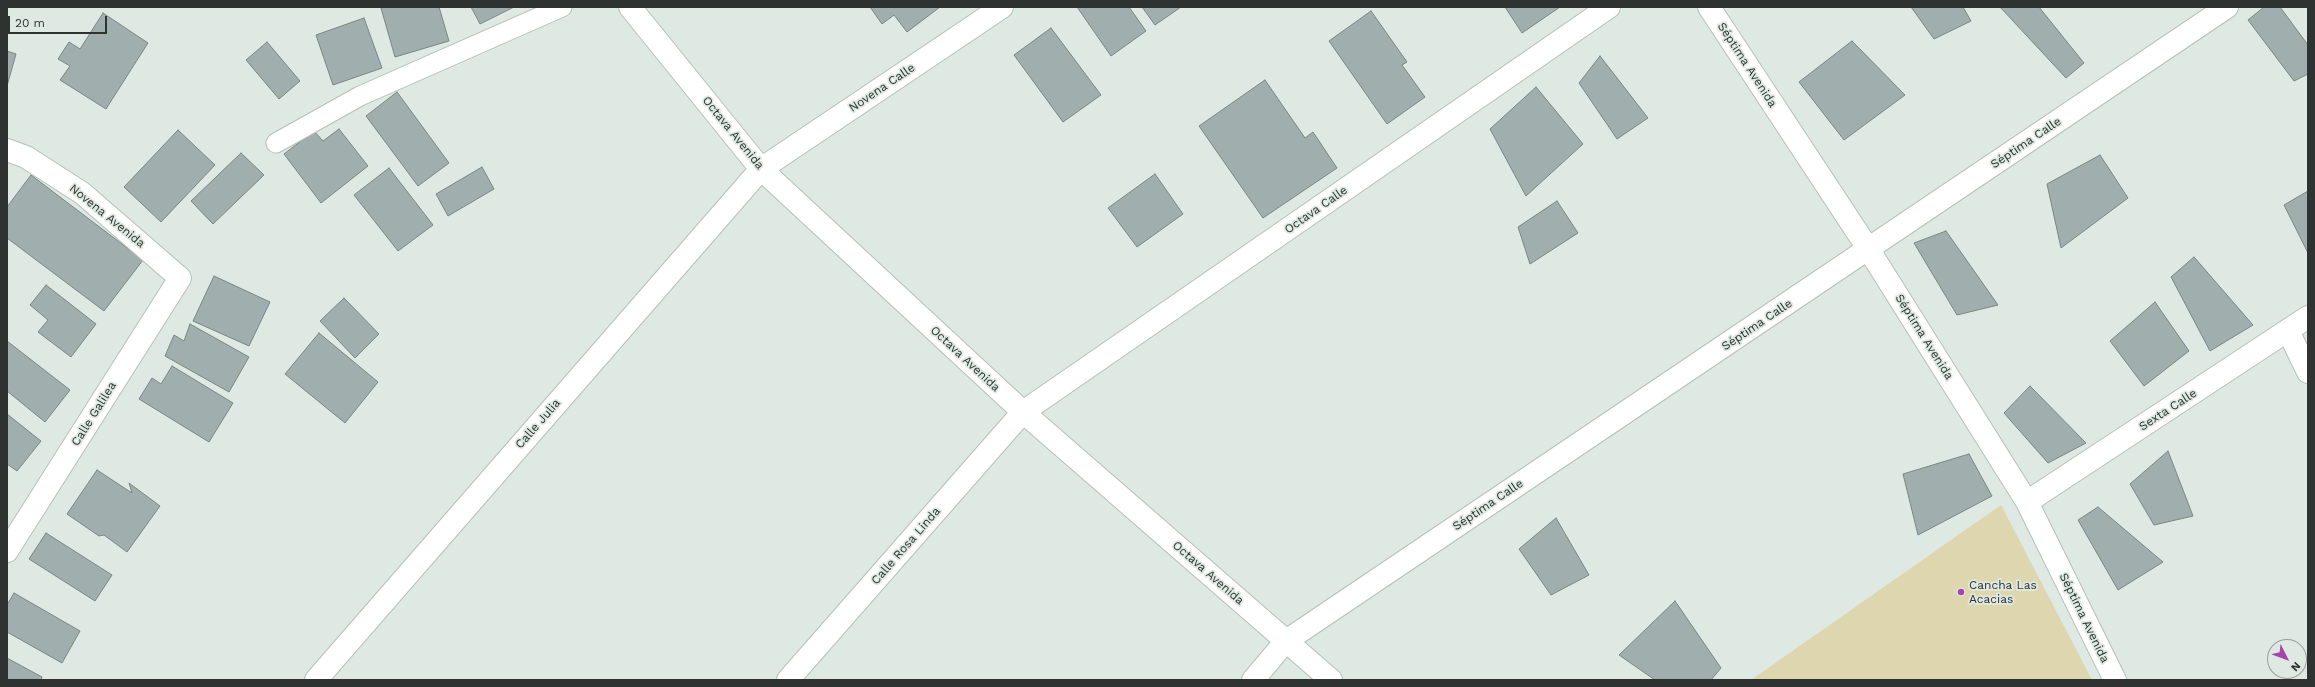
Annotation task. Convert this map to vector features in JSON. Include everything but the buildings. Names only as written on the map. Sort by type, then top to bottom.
[{"type":"street","name":"Octava Avenida","points":[[630,7],[761,169],[1023,412],[1331,680]]},
{"type":"street","name":"Novena Calle","points":[[761,169],[1002,7]]},
{"type":"street","name":"Octava Calle","points":[[1023,412],[1609,7]]},
{"type":"street","name":"Séptima Avenida","points":[[1709,7],[1869,250],[2027,502],[2115,680]]},
{"type":"street","name":"Séptima Calle","points":[[1253,680],[1286,641],[1869,250],[2227,7]]},
{"type":"street","name":"Novena Avenida","points":[[7,150],[26,157],[82,193],[180,278]]},
{"type":"street","name":"Calle Julia","points":[[316,680],[761,169]]},
{"type":"street","name":"Calle Galilea","points":[[7,551],[180,278]]},
{"type":"street","name":"Sexta Calle","points":[[2027,502],[2308,317]]},
{"type":"street","points":[[2288,331],[2308,372]]},
{"type":"street","name":"Calle Rosa Linda","points":[[788,680],[1023,412]]},
{"type":"lane","points":[[276,144],[360,96],[562,7]]},
{"type":"shaded area","name":"Cancha Las Acacias","points":[[2001,505],[2092,680],[1751,680]]},
{"type":"place","name":"Cancha Las Acacias","points":[[1961,592]]}]
